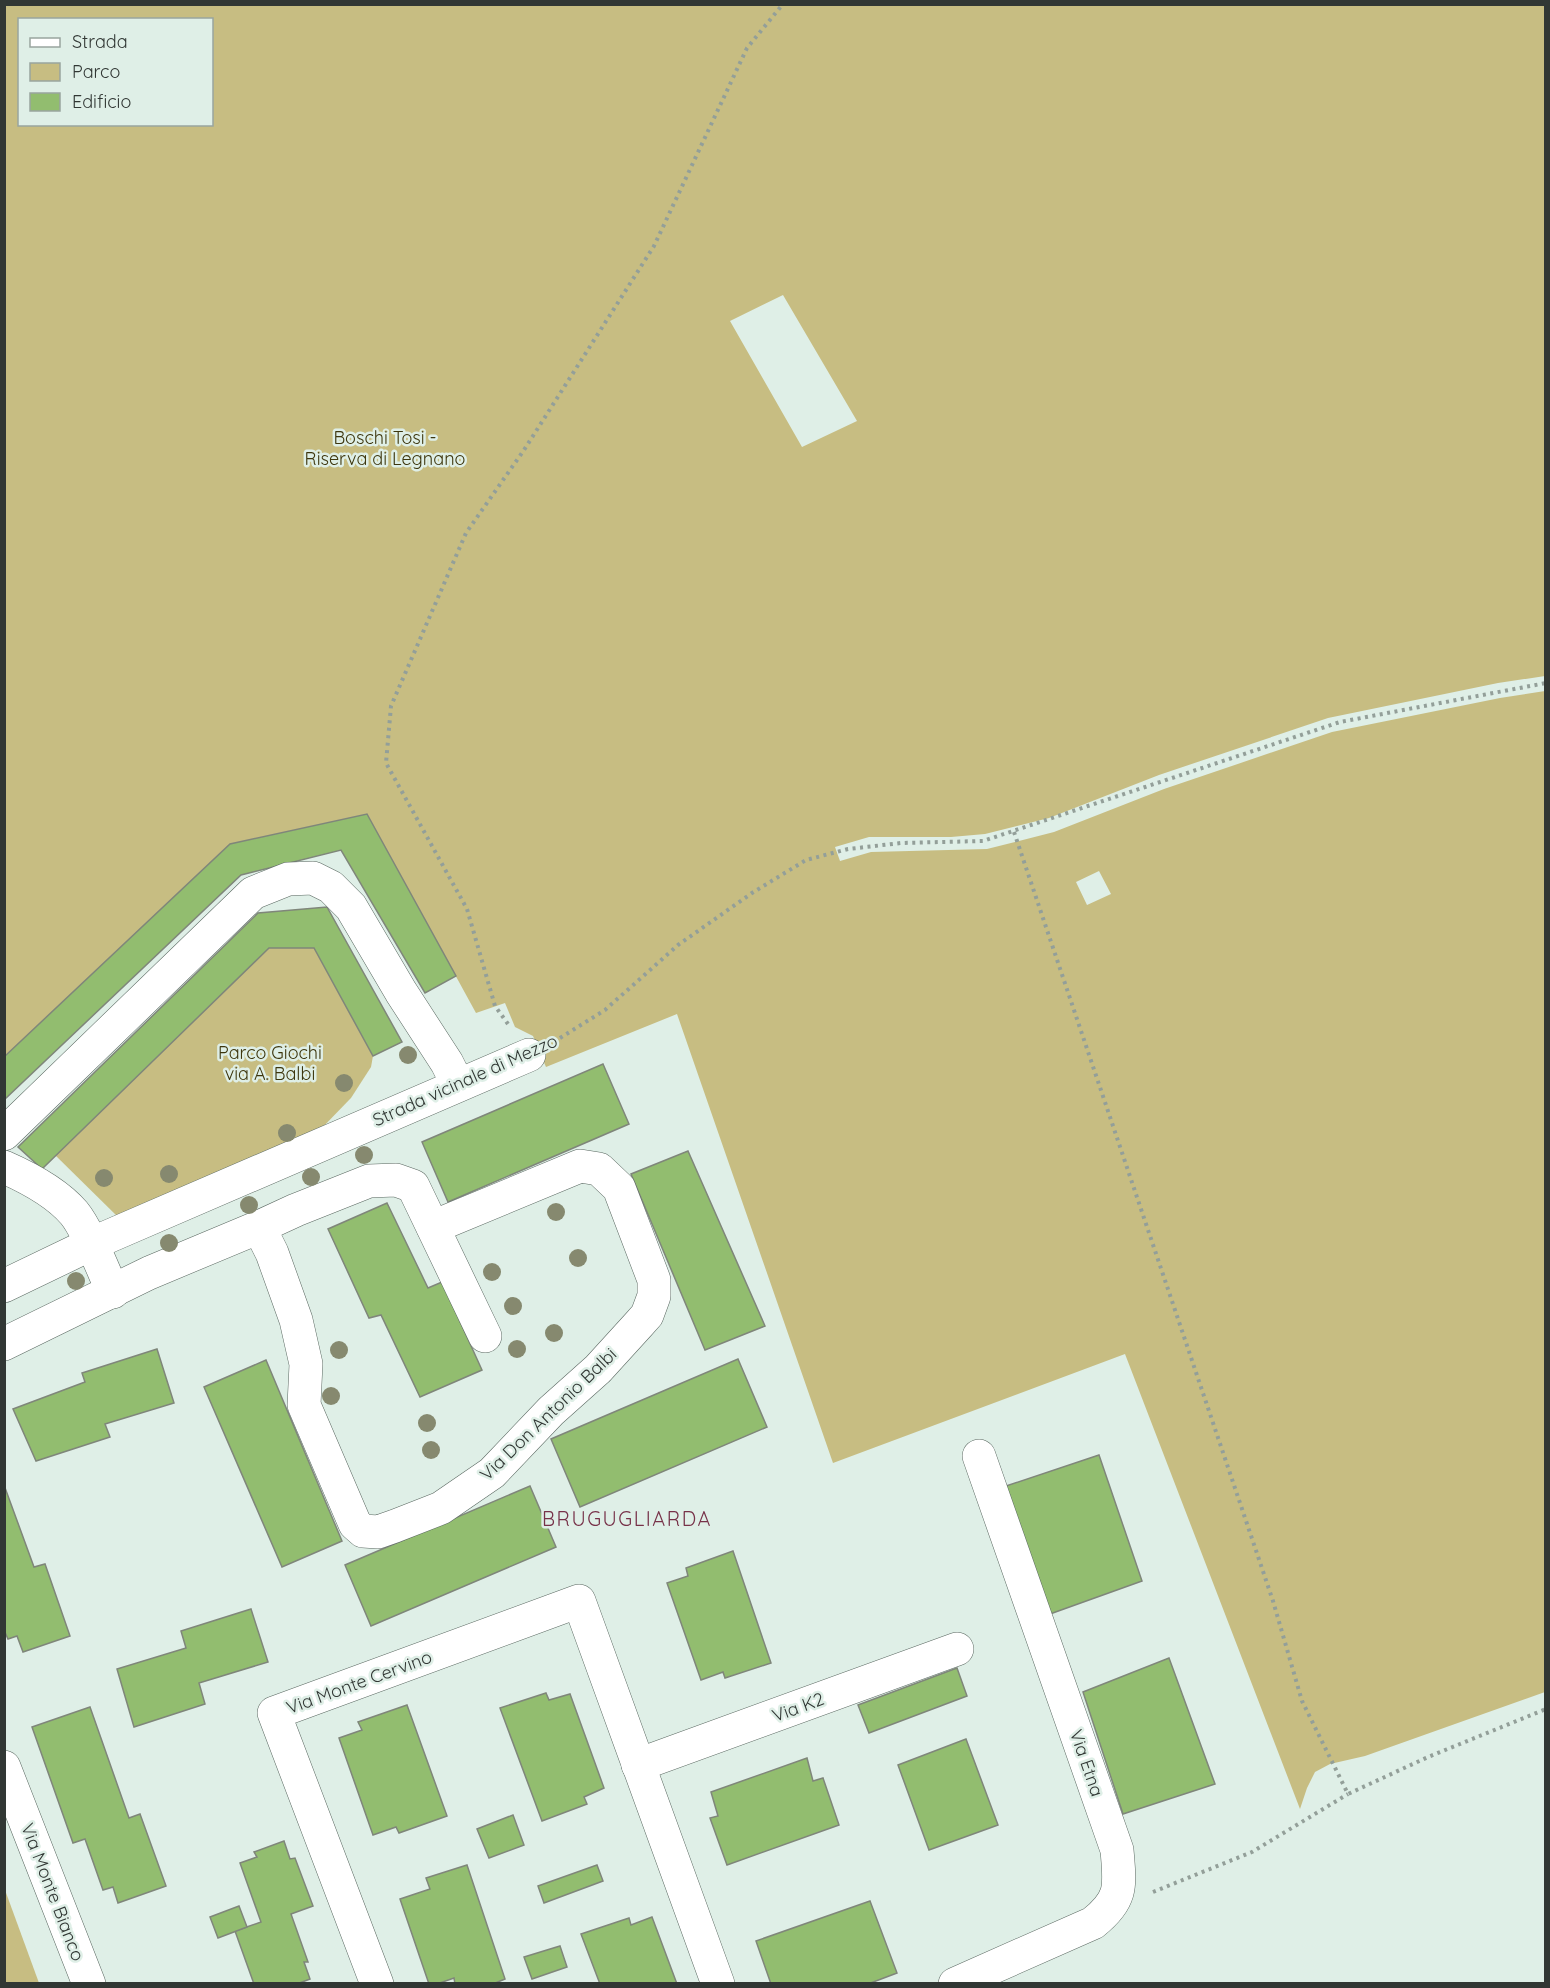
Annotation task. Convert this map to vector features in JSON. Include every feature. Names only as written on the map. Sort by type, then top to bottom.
[{"type":"street","points":[[4,1134],[254,893],[288,879],[313,878],[331,887],[351,906],[401,992],[447,1063],[458,1085]]},
{"type":"street","name":"Strada vicinale di Mezzo","points":[[4,1286],[91,1244],[529,1055]]},
{"type":"street","name":"Via Don Antonio Balbi","points":[[259,1227],[272,1253],[297,1320],[306,1364],[304,1405],[355,1524],[363,1531],[378,1532],[441,1508],[492,1473],[551,1411],[598,1369],[647,1315],[654,1296],[654,1280],[619,1188],[599,1169],[580,1166],[433,1227]]},
{"type":"street","points":[[4,1167],[55,1195],[75,1214],[113,1292]]},
{"type":"street","points":[[4,1344],[149,1273],[296,1210],[369,1181],[396,1180],[413,1186],[485,1336]]},
{"type":"street","name":"Via Etna","points":[[979,1456],[1118,1850],[1120,1884],[1110,1910]]},
{"type":"street","name":"Via Monte Cervino","points":[[377,1983],[274,1713],[579,1601],[638,1765]]},
{"type":"street","name":"Via K2","points":[[638,1765],[957,1649]]},
{"type":"street","points":[[638,1765],[718,1983]]},
{"type":"street","name":"Via Monte Bianco","points":[[4,1767],[89,1983]]},
{"type":"street","points":[[955,1983],[1093,1923],[1110,1910]]},
{"type":"path","points":[[529,1055],[495,1006],[467,909],[386,763],[391,706],[466,533],[524,450],[654,246],[747,48],[783,4]]},
{"type":"path","name":"Strada vicinale di Mezzo","points":[[529,1055],[605,1010],[678,945],[753,893],[806,860],[848,849],[901,843],[983,841],[1340,722],[1545,684]]},
{"type":"path","points":[[1014,832],[1269,1590],[1302,1701],[1347,1794]]},
{"type":"path","points":[[1110,1910],[1252,1852],[1347,1794],[1428,1757],[1545,1709]]},
{"type":"green space","name":"Boschi Tosi - Riserva di Legnano","points":[[5,5],[1545,5],[1545,676],[1498,683],[1328,718],[1159,775],[1049,818],[985,834],[951,837],[869,837],[835,847],[840,861],[871,852],[987,849],[1054,832],[1164,789],[1332,732],[1545,691],[1545,1692],[1365,1756],[1330,1764],[1315,1772],[1300,1809],[1125,1354],[833,1463],[677,1014],[546,1067],[533,1036],[515,1027],[505,1003],[476,1013],[367,814],[230,844],[5,1057]],"holes":[[[783,295],[857,421],[802,447],[730,321]],[[1099,871],[1111,894],[1087,905],[1076,882]]]},
{"type":"green space","name":"Parco Giochi via A. Balbi","points":[[269,948],[314,948],[373,1056],[371,1067],[351,1098],[319,1131],[119,1218],[55,1155]]},
{"type":"green space","points":[[5,1890],[39,1983],[5,1983]]},
{"type":"building","points":[[367,814],[456,976],[425,993],[341,850],[241,875],[4,1100],[4,1057],[230,844]]},
{"type":"building","points":[[327,907],[402,1042],[373,1056],[314,948],[269,948],[42,1169],[18,1147],[258,913]]},
{"type":"building","points":[[603,1064],[629,1124],[448,1202],[422,1142]]},
{"type":"building","points":[[688,1151],[765,1326],[705,1350],[631,1174]]},
{"type":"building","points":[[387,1203],[428,1288],[442,1282],[482,1370],[420,1397],[381,1315],[369,1318],[328,1229]]},
{"type":"building","points":[[157,1349],[174,1403],[105,1424],[110,1437],[36,1461],[13,1409],[85,1382],[82,1373]]},
{"type":"building","points":[[738,1359],[767,1427],[580,1507],[551,1439]]},
{"type":"building","points":[[266,1360],[342,1541],[282,1567],[204,1387]]},
{"type":"building","points":[[1099,1455],[1142,1581],[1050,1614],[1003,1487]]},
{"type":"building","points":[[4,1485],[34,1567],[45,1564],[70,1636],[23,1652],[17,1636],[8,1639],[4,1630]]},
{"type":"building","points":[[530,1486],[556,1547],[371,1626],[345,1565]]},
{"type":"building","points":[[733,1551],[771,1663],[725,1678],[723,1672],[701,1680],[667,1583],[688,1576],[686,1568]]},
{"type":"building","points":[[251,1609],[268,1662],[199,1683],[205,1704],[134,1727],[117,1669],[186,1648],[181,1631]]},
{"type":"building","points":[[1169,1658],[1215,1784],[1123,1814],[1083,1692]]},
{"type":"building","points":[[957,1668],[967,1696],[869,1733],[858,1705]]},
{"type":"building","points":[[546,1693],[549,1700],[570,1694],[604,1788],[584,1797],[587,1804],[542,1821],[500,1708]]},
{"type":"building","points":[[407,1705],[447,1816],[399,1833],[396,1827],[373,1835],[339,1738],[362,1730],[358,1722]]},
{"type":"building","points":[[90,1707],[129,1818],[140,1814],[166,1886],[118,1903],[113,1887],[103,1890],[85,1839],[73,1843],[32,1727]]},
{"type":"building","points":[[966,1739],[998,1825],[929,1850],[898,1765]]},
{"type":"building","points":[[807,1758],[813,1781],[823,1778],[839,1825],[727,1865],[710,1818],[718,1816],[711,1792]]},
{"type":"building","points":[[513,1815],[524,1845],[489,1858],[477,1829]]},
{"type":"building","points":[[284,1841],[290,1859],[295,1858],[313,1906],[291,1914],[308,1962],[304,1962],[310,1979],[297,1984],[254,1984],[235,1931],[261,1922],[240,1863],[257,1857],[254,1852]]},
{"type":"building","points":[[467,1865],[505,1979],[493,1984],[455,1984],[454,1978],[437,1984],[429,1984],[400,1899],[430,1889],[426,1878]]},
{"type":"building","points":[[597,1865],[603,1881],[544,1903],[538,1886]]},
{"type":"building","points":[[870,1901],[897,1973],[868,1984],[771,1984],[756,1941]]},
{"type":"building","points":[[239,1906],[247,1927],[218,1938],[210,1917]]},
{"type":"building","points":[[652,1917],[677,1984],[600,1984],[581,1934],[629,1918],[631,1925]]},
{"type":"building","points":[[560,1946],[567,1967],[532,1979],[524,1957]]},
{"type":"district","name":"BRUGUGLIARDA","points":[[627,1518]]}]
